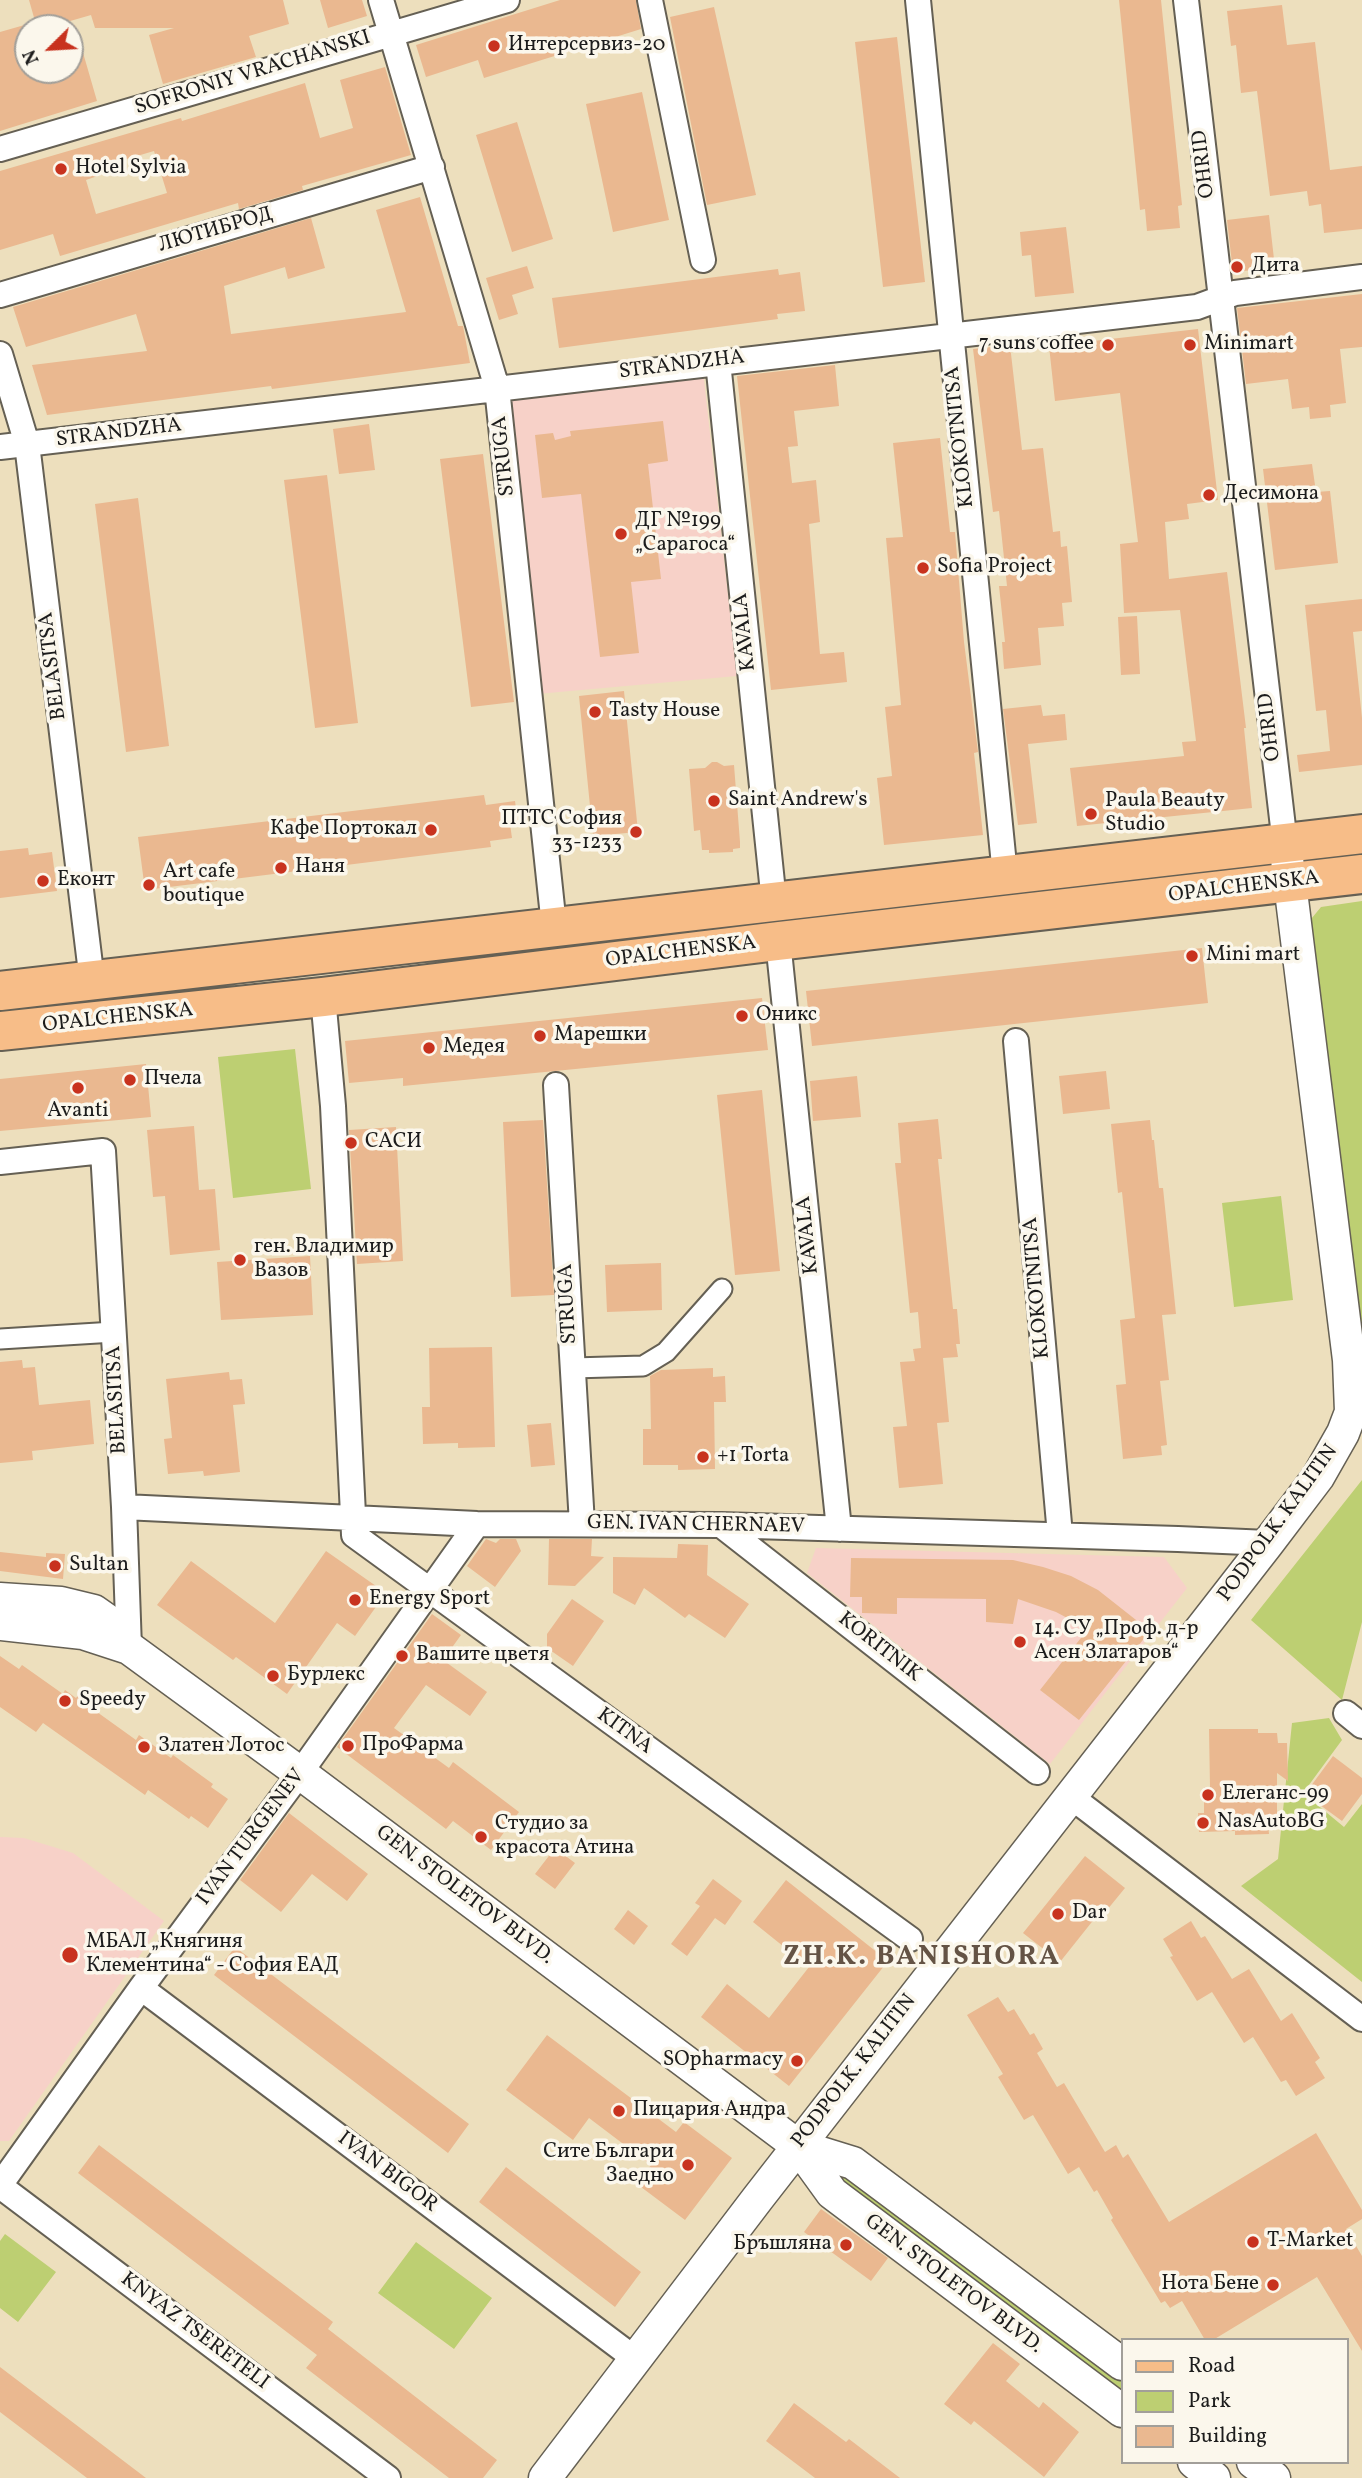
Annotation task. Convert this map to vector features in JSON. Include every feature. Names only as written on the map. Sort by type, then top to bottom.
[{"type":"main road","name":"OPALCHENSKA","points":[[0,991],[1362,834]]},
{"type":"main road","name":"OPALCHENSKA","points":[[0,1031],[323,996],[1362,874]]},
{"type":"street","name":"STRUGA","points":[[381,0],[497,388],[554,926]]},
{"type":"street","name":"SOFRONIY VRACHANSKI","points":[[0,149],[507,0]]},
{"type":"street","points":[[650,0],[703,260]]},
{"type":"street","name":"KLOKOTNITSA","points":[[918,0],[1004,875]]},
{"type":"street","name":"OHRID","points":[[1186,0],[1284,844],[1349,1360],[1353,1430]]},
{"type":"street","name":"ЛЮТИБРОД","points":[[0,295],[432,167]]},
{"type":"street","name":"STRANDZHA","points":[[0,447],[1197,307],[1235,293],[1362,277]]},
{"type":"street","name":"BELASITSA","points":[[0,354],[27,444],[92,981]]},
{"type":"street","name":"KAVALA","points":[[718,362],[774,902]]},
{"type":"street","name":"KAVALA","points":[[778,941],[839,1529]]},
{"type":"street","points":[[323,996],[334,1119],[353,1517]]},
{"type":"street","name":"KLOKOTNITSA","points":[[1016,1041],[1060,1535]]},
{"type":"street","name":"STRUGA","points":[[556,1085],[582,1524]]},
{"type":"street","name":"BELASITSA","points":[[0,1162],[103,1151],[124,1507],[129,1648]]},
{"type":"street","points":[[573,1368],[643,1366],[666,1352],[722,1289]]},
{"type":"street","points":[[0,1339],[114,1332]]},
{"type":"street","name":"PODPOLK. KALITIN","points":[[545,2478],[634,2358],[1353,1430]]},
{"type":"street","name":"GEN. IVAN CHERNAEV","points":[[124,1507],[477,1524],[721,1525],[1268,1543]]},
{"type":"street","name":"KITNA","points":[[353,1517],[354,1535],[910,1938]]},
{"type":"street","name":"IVAN TURGENEV","points":[[0,2185],[300,1773],[477,1524]]},
{"type":"street","name":"KORITNIK","points":[[721,1525],[1037,1772]]},
{"type":"street","name":"GEN. STOLETOV BLVD.","points":[[0,1599],[61,1603],[94,1611],[114,1625],[129,1648]]},
{"type":"street","name":"GEN. STOLETOV BLVD.","points":[[0,1624],[83,1633],[129,1648],[798,2146],[832,2193],[1120,2409]]},
{"type":"street","points":[[1070,1796],[1362,2019]]},
{"type":"street","name":"IVAN BIGOR","points":[[141,1988],[634,2358]]},
{"type":"street","name":"GEN. STOLETOV BLVD.","points":[[798,2146],[853,2163],[1120,2363]]},
{"type":"street","name":"KNYAZ TSERETELI","points":[[0,2185],[388,2478]]},
{"type":"street","points":[[1196,2464],[1214,2478]]},
{"type":"street","points":[[1256,2464],[1274,2478]]},
{"type":"shaded area","name":"ДГ №199 „Сарагоса“","points":[[703,371],[737,676],[537,694],[508,392]]},
{"type":"shaded area","name":"14. СУ „Проф. д-р Асен Златаров“","points":[[816,1548],[1164,1557],[1187,1588],[1050,1764],[807,1573]]},
{"type":"shaded area","name":"МБАЛ „Княгиня Клементина“ - София ЕАД","points":[[0,1837],[24,1838],[73,1853],[164,1921],[9,2141],[0,2141]]},
{"type":"green space","points":[[1362,901],[1362,1384],[1302,930],[1321,907]]},
{"type":"green space","points":[[295,1049],[311,1189],[233,1198],[218,1057]]},
{"type":"green space","points":[[1281,1196],[1293,1300],[1234,1307],[1222,1203]]},
{"type":"green space","points":[[1362,1480],[1362,1622],[1342,1700],[1251,1620]]},
{"type":"green space","points":[[1329,1718],[1342,1740],[1303,1793],[1344,1827],[1362,1804],[1362,1982],[1241,1886],[1278,1859],[1292,1723]]},
{"type":"green space","points":[[844,2172],[1120,2378],[1120,2393],[839,2187],[837,2176]]},
{"type":"green space","points":[[5,2234],[56,2272],[18,2322],[0,2308],[0,2241]]},
{"type":"green space","points":[[416,2242],[492,2298],[454,2349],[378,2293]]},
{"type":"building","points":[[29,0],[283,0],[289,24],[249,36],[256,57],[163,84],[149,35],[174,28],[95,28],[91,15],[84,17],[84,14],[33,14]]},
{"type":"building","points":[[320,0],[362,0],[367,16],[328,28]]},
{"type":"building","points":[[560,0],[636,0],[641,29],[484,78],[478,60],[426,77],[416,45]]},
{"type":"building","points":[[1119,0],[1161,0],[1182,205],[1178,206],[1180,228],[1147,231],[1145,209],[1140,210]]},
{"type":"building","points":[[1282,5],[1287,45],[1315,42],[1330,170],[1362,166],[1362,229],[1324,233],[1321,204],[1309,206],[1307,191],[1270,196],[1257,91],[1241,93],[1236,45],[1231,46],[1227,11]]},
{"type":"building","points":[[714,7],[756,195],[707,205],[670,17]]},
{"type":"building","points":[[14,28],[14,84],[84,84],[84,56],[97,101],[0,131],[0,32]]},
{"type":"building","points":[[897,37],[925,282],[883,287],[855,42]]},
{"type":"building","points":[[385,67],[411,155],[302,186],[303,190],[239,209],[238,203],[60,256],[53,234],[0,250],[0,171],[181,118],[182,121],[305,83],[320,138],[353,128],[340,80]],"holes":[[[154,151],[167,193],[96,214],[86,180],[115,170],[113,163]]]},
{"type":"building","points":[[642,92],[669,220],[613,232],[586,104]]},
{"type":"building","points":[[517,122],[553,239],[512,252],[476,135]]},
{"type":"building","points":[[420,197],[458,326],[463,326],[470,363],[47,415],[32,365],[147,351],[136,314],[26,347],[13,307],[311,218],[325,268],[288,279],[285,267],[224,286],[231,334],[406,312],[376,210]]},
{"type":"building","points":[[1269,215],[1275,268],[1233,272],[1227,220]]},
{"type":"building","points":[[1066,227],[1074,293],[1035,297],[1031,255],[1022,256],[1020,232]]},
{"type":"building","points":[[527,266],[534,288],[512,295],[518,314],[499,320],[486,278]]},
{"type":"building","points":[[778,269],[779,275],[800,272],[805,311],[777,314],[778,319],[559,348],[552,298]]},
{"type":"building","points":[[1362,294],[1362,347],[1340,349],[1346,403],[1330,405],[1331,417],[1310,419],[1309,407],[1292,409],[1288,379],[1246,384],[1237,308]]},
{"type":"building","points":[[1198,329],[1218,500],[1187,504],[1189,519],[1165,522],[1169,579],[1227,572],[1246,728],[1252,808],[1077,826],[1070,768],[1184,756],[1182,742],[1196,741],[1180,610],[1124,613],[1120,544],[1138,542],[1120,393],[1055,401],[1049,346]]},
{"type":"building","points":[[1010,345],[1022,450],[1043,448],[1053,532],[1060,531],[1061,547],[1067,546],[1072,602],[1062,603],[1064,626],[1038,628],[1041,665],[1004,669],[1002,642],[1005,642],[999,586],[1007,586],[999,511],[993,512],[973,349]]},
{"type":"building","points":[[835,365],[839,406],[794,411],[798,446],[788,447],[792,483],[816,480],[820,522],[809,524],[820,654],[844,652],[847,682],[771,690],[737,376]]},
{"type":"building","points":[[663,421],[668,461],[648,464],[661,579],[631,582],[639,653],[600,657],[581,494],[542,498],[535,435],[553,433],[555,440],[571,436],[570,431]]},
{"type":"building","points":[[369,424],[375,470],[339,474],[333,429]]},
{"type":"building","points":[[940,438],[950,532],[955,532],[964,642],[978,752],[974,753],[983,835],[884,845],[877,778],[892,776],[885,707],[901,705],[886,538],[903,537],[893,443]]},
{"type":"building","points":[[483,454],[514,702],[471,707],[440,459]]},
{"type":"building","points":[[1312,464],[1316,492],[1330,491],[1338,563],[1275,570],[1263,469]]},
{"type":"building","points":[[327,475],[358,723],[315,728],[284,480]]},
{"type":"building","points":[[138,498],[169,746],[126,752],[95,504]]},
{"type":"building","points":[[1362,599],[1362,631],[1353,632],[1362,718],[1362,765],[1299,772],[1297,755],[1330,751],[1326,710],[1316,711],[1305,605]]},
{"type":"building","points":[[1137,616],[1140,674],[1121,675],[1118,617]]},
{"type":"building","points":[[624,691],[638,832],[593,836],[579,696]]},
{"type":"building","points":[[1041,705],[1043,716],[1065,714],[1067,740],[1028,744],[1037,823],[1018,825],[1003,709]]},
{"type":"building","name":"Saint Andrew's","points":[[712,762],[724,766],[734,765],[740,848],[733,849],[733,852],[709,853],[709,850],[702,850],[700,830],[694,831],[689,769],[705,768]]},
{"type":"building","points":[[484,795],[486,805],[515,801],[518,823],[510,824],[512,838],[490,841],[491,847],[145,890],[138,837]]},
{"type":"building","points":[[28,848],[29,855],[52,852],[57,891],[0,898],[0,851]]},
{"type":"building","points":[[1202,948],[1208,1003],[812,1046],[806,991]]},
{"type":"building","points":[[762,998],[768,1050],[403,1086],[403,1078],[349,1083],[345,1041]]},
{"type":"building","points":[[146,1064],[151,1117],[0,1131],[0,1079]]},
{"type":"building","points":[[1106,1071],[1110,1109],[1063,1114],[1059,1076]]},
{"type":"building","points":[[857,1076],[861,1117],[813,1121],[810,1081]]},
{"type":"building","points":[[762,1090],[780,1271],[735,1275],[717,1095]]},
{"type":"building","points":[[938,1119],[942,1159],[938,1159],[953,1309],[957,1309],[960,1344],[956,1344],[958,1357],[943,1358],[949,1422],[937,1423],[943,1484],[899,1488],[893,1427],[907,1426],[900,1362],[915,1361],[913,1349],[921,1348],[918,1312],[910,1313],[895,1163],[901,1163],[898,1123]]},
{"type":"building","points":[[543,1120],[554,1295],[511,1297],[503,1122]]},
{"type":"building","points":[[1150,1120],[1159,1188],[1163,1188],[1176,1314],[1162,1315],[1169,1380],[1160,1381],[1167,1445],[1161,1446],[1162,1455],[1123,1459],[1116,1385],[1126,1384],[1120,1320],[1135,1318],[1122,1192],[1118,1193],[1111,1124]]},
{"type":"building","points":[[194,1126],[199,1190],[215,1189],[220,1250],[170,1255],[165,1196],[153,1197],[147,1130]]},
{"type":"building","points":[[396,1127],[403,1261],[357,1264],[349,1130]]},
{"type":"building","points":[[310,1256],[313,1315],[221,1320],[217,1262]]},
{"type":"building","points":[[661,1263],[662,1310],[607,1312],[605,1265]]},
{"type":"building","points":[[492,1347],[495,1447],[458,1448],[458,1443],[423,1444],[422,1407],[430,1407],[429,1348]]},
{"type":"building","points":[[22,1360],[23,1368],[35,1367],[39,1405],[90,1400],[94,1444],[32,1451],[33,1460],[0,1463],[0,1362]]},
{"type":"building","points":[[713,1368],[713,1377],[725,1376],[726,1402],[714,1402],[715,1469],[678,1470],[678,1465],[643,1465],[643,1429],[651,1429],[650,1376],[661,1370]]},
{"type":"building","points":[[229,1372],[230,1380],[242,1379],[245,1404],[233,1405],[240,1472],[204,1476],[203,1471],[168,1474],[164,1439],[172,1438],[166,1379]]},
{"type":"building","points":[[551,1423],[555,1465],[531,1467],[527,1425]]},
{"type":"building","points":[[486,1539],[496,1543],[500,1539],[516,1539],[521,1551],[495,1587],[467,1566]]},
{"type":"building","points":[[549,1539],[592,1539],[591,1556],[604,1557],[575,1586],[548,1585]]},
{"type":"building","points":[[678,1544],[708,1545],[707,1575],[749,1604],[725,1638],[689,1614],[685,1618],[644,1588],[635,1605],[613,1593],[613,1557],[677,1558]]},
{"type":"building","points":[[326,1551],[386,1593],[355,1636],[337,1623],[287,1694],[236,1657],[233,1660],[157,1605],[191,1561],[275,1623]]},
{"type":"building","points":[[0,1552],[46,1557],[46,1553],[65,1554],[63,1579],[0,1571]]},
{"type":"building","points":[[851,1558],[1013,1560],[1043,1567],[1071,1576],[1098,1590],[1150,1631],[1079,1720],[1040,1690],[1088,1629],[1056,1612],[1018,1599],[1013,1624],[986,1622],[986,1599],[897,1598],[897,1614],[862,1613],[862,1597],[850,1597]]},
{"type":"building","points":[[572,1599],[604,1621],[573,1666],[547,1648],[547,1634]]},
{"type":"building","points":[[432,1614],[461,1635],[443,1660],[487,1692],[470,1716],[426,1685],[394,1728],[449,1768],[453,1762],[519,1812],[491,1850],[453,1821],[446,1829],[337,1747]]},
{"type":"building","points":[[0,1656],[19,1669],[22,1665],[63,1694],[65,1690],[76,1698],[80,1693],[100,1708],[97,1712],[136,1740],[139,1735],[213,1784],[211,1787],[228,1799],[208,1828],[191,1816],[189,1819],[148,1790],[145,1795],[43,1723],[36,1732],[0,1707]]},
{"type":"building","points":[[1209,1729],[1258,1729],[1258,1733],[1277,1733],[1278,1743],[1287,1743],[1288,1781],[1277,1773],[1277,1824],[1268,1824],[1269,1834],[1199,1832],[1198,1813],[1204,1813],[1204,1787],[1210,1787]]},
{"type":"building","points":[[1333,1756],[1362,1778],[1362,1794],[1342,1821],[1305,1794]]},
{"type":"building","points":[[289,1813],[368,1874],[347,1901],[312,1874],[281,1912],[240,1880]]},
{"type":"building","points":[[555,1848],[575,1863],[555,1889],[535,1874]]},
{"type":"building","name":"Dar","points":[[1085,1856],[1125,1888],[1098,1921],[1095,1918],[1060,1962],[1023,1933]]},
{"type":"building","points":[[713,1879],[742,1901],[725,1925],[715,1918],[687,1956],[671,1944],[700,1906],[695,1903]]},
{"type":"building","points":[[786,1880],[888,1961],[789,2086],[701,2017],[727,1984],[769,2018],[809,1967],[753,1922]]},
{"type":"building","points":[[628,1910],[648,1926],[634,1945],[614,1929]]},
{"type":"building","points":[[1191,1921],[1201,1938],[1205,1936],[1232,1979],[1249,1969],[1281,2021],[1292,2013],[1320,2058],[1315,2062],[1325,2078],[1296,2096],[1286,2080],[1281,2082],[1253,2037],[1244,2043],[1212,1992],[1197,2001],[1170,1957],[1173,1956],[1163,1939]]},
{"type":"building","points":[[235,1947],[469,2124],[448,2153],[214,1975]]},
{"type":"building","points":[[998,1997],[1008,2012],[1014,2009],[1030,2035],[1034,2033],[1043,2049],[1037,2053],[1057,2087],[1064,2083],[1105,2152],[1116,2145],[1123,2158],[1128,2154],[1169,2222],[1316,2133],[1362,2210],[1362,2219],[1346,2229],[1362,2256],[1362,2351],[1317,2277],[1216,2338],[1204,2338],[1182,2301],[1170,2308],[1165,2301],[1161,2303],[1111,2220],[1113,2218],[1097,2190],[1094,2192],[1079,2167],[1068,2174],[1033,2115],[1024,2120],[998,2077],[1003,2074],[967,2015]]},
{"type":"building","points":[[547,2035],[676,2132],[684,2122],[732,2158],[685,2220],[637,2184],[651,2165],[589,2118],[573,2140],[506,2090]]},
{"type":"building","points":[[99,2145],[333,2322],[328,2329],[497,2460],[483,2478],[449,2478],[306,2368],[317,2355],[78,2173]]},
{"type":"building","points":[[506,2167],[641,2272],[615,2307],[479,2202]]},
{"type":"building","name":"Бръшляна","points":[[821,2209],[888,2258],[871,2281],[804,2232]]},
{"type":"building","points":[[993,2343],[1020,2364],[1006,2381],[1039,2408],[1043,2402],[1079,2432],[1044,2477],[974,2421],[971,2425],[944,2404]]},
{"type":"building","points":[[0,2367],[146,2478],[87,2478],[0,2412]]},
{"type":"building","points":[[794,2403],[846,2442],[849,2439],[900,2478],[815,2478],[766,2441]]},
{"type":"place","name":"Интерсервиз-20","points":[[494,46]]},
{"type":"place","name":"Hotel Sylvia","points":[[61,169]]},
{"type":"place","name":"Дита","points":[[1237,267]]},
{"type":"place","name":"7 suns coffee","points":[[1108,345]]},
{"type":"place","name":"Minimart","points":[[1190,345]]},
{"type":"place","name":"Десимона","points":[[1209,495]]},
{"type":"place","name":"ДГ №199 „Сарагоса“","points":[[621,534]]},
{"type":"place","name":"Sofia Project","points":[[923,568]]},
{"type":"place","name":"Tasty House","points":[[595,712]]},
{"type":"place","name":"Saint Andrew's","points":[[714,801]]},
{"type":"place","name":"Paula Beauty Studio","points":[[1091,814]]},
{"type":"place","name":"Кафе Портокал","points":[[431,830]]},
{"type":"place","name":"ПТТС София 33-1233","points":[[636,832]]},
{"type":"place","name":"Наня","points":[[281,868]]},
{"type":"place","name":"Еконт","points":[[43,881]]},
{"type":"place","name":"Art cafe boutique","points":[[149,885]]},
{"type":"place","name":"Mini mart","points":[[1192,956]]},
{"type":"place","name":"Оникс","points":[[742,1016]]},
{"type":"place","name":"Марешки","points":[[540,1036]]},
{"type":"place","name":"Медея","points":[[429,1048]]},
{"type":"place","name":"Пчела","points":[[130,1080]]},
{"type":"place","name":"Avanti","points":[[78,1088]]},
{"type":"place","name":"САСИ","points":[[351,1143]]},
{"type":"place","name":"ген. Владимир Вазов","points":[[240,1260]]},
{"type":"place","name":"+1 Torta","points":[[703,1457]]},
{"type":"place","name":"Sultan","points":[[55,1566]]},
{"type":"place","name":"Energy Sport","points":[[355,1600]]},
{"type":"place","name":"14. СУ „Проф. д-р Асен Златаров“","points":[[1020,1642]]},
{"type":"place","name":"Вашите цветя","points":[[402,1656]]},
{"type":"place","name":"Бурлекс","points":[[273,1676]]},
{"type":"place","name":"Speedy","points":[[65,1701]]},
{"type":"place","name":"ПроФарма","points":[[348,1746]]},
{"type":"place","name":"Златен Лотос","points":[[144,1747]]},
{"type":"place","name":"Елеганс-99","points":[[1208,1795]]},
{"type":"place","name":"NasAutoBG","points":[[1203,1823]]},
{"type":"place","name":"Студио за красота Атина","points":[[481,1837]]},
{"type":"place","name":"Dar","points":[[1058,1914]]},
{"type":"place","name":"МБАЛ „Княгиня Клементина“ - София ЕАД","points":[[70,1955]]},
{"type":"place","name":"SOpharmacy","points":[[797,2061]]},
{"type":"place","name":"Пицария Андра","points":[[619,2111]]},
{"type":"place","name":"Сите Българи Заедно","points":[[688,2165]]},
{"type":"place","name":"T-Market","points":[[1253,2242]]},
{"type":"place","name":"Бръшляна","points":[[846,2245]]},
{"type":"place","name":"Нота Бене","points":[[1273,2285]]},
{"type":"district","name":"ZH.K. BANISHORA","points":[[922,1959]]}]
